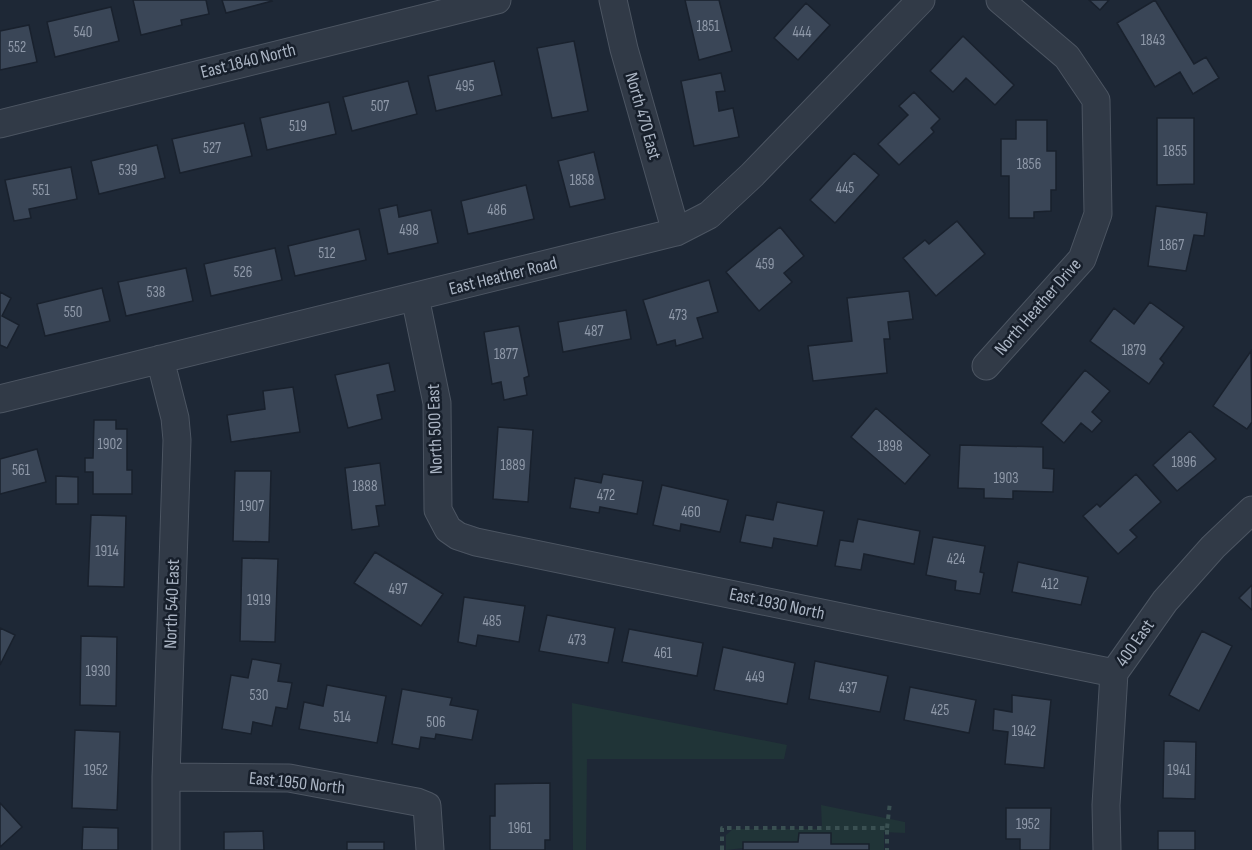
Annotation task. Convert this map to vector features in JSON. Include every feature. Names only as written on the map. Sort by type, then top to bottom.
[{"type":"street","name":"East 1840 North","points":[[0,124],[497,0]]},
{"type":"street","name":"North 470 East","points":[[613,0],[627,60],[676,232]]},
{"type":"street","name":"East Heather Road","points":[[0,399],[676,232],[709,215],[921,0]]},
{"type":"street","name":"North Heather Drive","points":[[986,366],[1082,259],[1098,214],[1096,100],[1068,57],[1000,0]]},
{"type":"street","name":"North 500 East","points":[[415,297],[437,403],[436,501],[445,524]]},
{"type":"street","name":"North 540 East","points":[[160,359],[175,418],[177,440],[166,777],[166,850]]},
{"type":"street","name":"400 East","points":[[1107,850],[1106,805],[1114,673],[1165,601],[1213,547],[1252,510]]},
{"type":"street","name":"East 1930 North","points":[[445,524],[458,536],[476,542],[1114,673]]},
{"type":"street","name":"East 1950 North","points":[[166,777],[289,778],[395,797],[427,806],[430,850]]},
{"type":"path","points":[[887,850],[890,802]]},
{"type":"path","points":[[722,850],[722,828],[887,828]]},
{"type":"green space","points":[[572,703],[787,745],[784,759],[587,759],[586,850],[573,850]]},
{"type":"green space","points":[[821,805],[905,822],[905,833],[884,832],[884,850],[869,850],[869,844],[831,844],[831,833],[799,833],[798,842],[726,850],[726,835],[733,829],[822,829]]},
{"type":"building","points":[[133,0],[206,0],[209,14],[181,20],[182,25],[141,35]]},
{"type":"building","points":[[222,0],[271,0],[272,1],[226,13]]},
{"type":"building","points":[[685,0],[719,0],[732,51],[699,60]]},
{"type":"building","points":[[1089,0],[1109,0],[1100,10]]},
{"type":"building","points":[[1155,0],[1194,64],[1206,57],[1219,78],[1193,94],[1180,72],[1155,87],[1117,23]]},
{"type":"building","points":[[806,3],[830,25],[798,60],[774,38]]},
{"type":"building","points":[[111,7],[119,41],[55,57],[47,22]]},
{"type":"building","points":[[29,25],[37,62],[0,70],[0,31]]},
{"type":"building","points":[[963,36],[1014,85],[995,105],[966,78],[953,92],[930,71]]},
{"type":"building","points":[[574,41],[588,111],[552,118],[537,48]]},
{"type":"building","points":[[494,61],[502,95],[436,111],[428,76]]},
{"type":"building","points":[[721,73],[725,91],[716,92],[719,111],[733,108],[739,137],[694,146],[681,81]]},
{"type":"building","points":[[408,81],[417,114],[352,131],[343,97]]},
{"type":"building","points":[[914,92],[940,119],[931,128],[934,132],[899,165],[878,144],[908,115],[899,106]]},
{"type":"building","points":[[329,102],[336,134],[267,150],[260,118]]},
{"type":"building","points":[[1157,118],[1194,118],[1194,184],[1157,185]]},
{"type":"building","points":[[1016,120],[1047,120],[1047,151],[1056,151],[1056,190],[1051,190],[1051,211],[1034,212],[1034,218],[1009,218],[1009,176],[1001,176],[1001,139],[1016,139]]},
{"type":"building","points":[[244,123],[252,156],[180,173],[172,139]]},
{"type":"building","points":[[157,145],[165,178],[99,194],[91,161]]},
{"type":"building","points":[[594,152],[605,199],[570,207],[558,161]]},
{"type":"building","points":[[854,153],[879,175],[835,223],[810,200]]},
{"type":"building","points":[[71,167],[77,199],[29,209],[31,218],[14,221],[5,180]]},
{"type":"building","points":[[526,185],[534,219],[468,234],[461,201]]},
{"type":"building","points":[[397,205],[399,217],[431,210],[438,243],[388,254],[379,209]]},
{"type":"building","points":[[1156,206],[1207,213],[1204,236],[1194,235],[1186,271],[1148,266]]},
{"type":"building","points":[[957,221],[985,254],[936,296],[903,258],[925,240],[929,244]]},
{"type":"building","points":[[780,227],[804,256],[784,273],[792,282],[759,311],[726,272]]},
{"type":"building","points":[[359,229],[366,260],[295,276],[288,246]]},
{"type":"building","points":[[275,248],[282,280],[211,296],[204,264]]},
{"type":"building","points":[[186,268],[193,301],[126,316],[118,282]]},
{"type":"building","points":[[709,280],[718,312],[697,318],[703,338],[676,346],[675,340],[657,345],[643,300]]},
{"type":"building","points":[[102,288],[110,321],[45,336],[37,304]]},
{"type":"building","points":[[909,291],[913,319],[888,322],[890,339],[884,339],[887,373],[813,381],[808,346],[852,341],[847,298]]},
{"type":"building","points":[[0,292],[11,298],[2,316],[19,325],[7,348],[0,345]]},
{"type":"building","points":[[1150,302],[1184,327],[1160,359],[1164,363],[1149,384],[1090,341],[1114,308],[1134,324]]},
{"type":"building","points":[[626,310],[631,339],[563,352],[558,322]]},
{"type":"building","points":[[519,326],[529,376],[524,378],[527,395],[504,400],[501,382],[492,384],[484,332]]},
{"type":"building","points":[[1251,351],[1252,422],[1247,429],[1213,406]]},
{"type":"building","points":[[389,363],[395,391],[377,395],[382,419],[348,428],[335,375]]},
{"type":"building","points":[[1085,370],[1110,391],[1092,412],[1102,421],[1092,432],[1081,423],[1064,443],[1041,423]]},
{"type":"building","points":[[293,387],[300,432],[231,442],[227,415],[265,409],[263,391]]},
{"type":"building","points":[[876,408],[930,455],[905,484],[851,437]]},
{"type":"building","points":[[94,420],[116,420],[116,429],[127,429],[127,470],[132,470],[132,494],[93,494],[93,472],[85,472],[85,458],[93,458]]},
{"type":"building","points":[[498,427],[533,430],[528,502],[493,499]]},
{"type":"building","points":[[1190,431],[1216,459],[1177,491],[1153,465]]},
{"type":"building","points":[[960,445],[1043,447],[1043,468],[1054,469],[1053,492],[1013,491],[1013,499],[984,498],[984,489],[958,488]]},
{"type":"building","points":[[37,449],[46,482],[0,494],[0,459]]},
{"type":"building","points":[[380,463],[385,505],[376,506],[379,526],[352,530],[345,468]]},
{"type":"building","points":[[235,471],[271,471],[269,542],[233,541]]},
{"type":"building","points":[[603,474],[643,481],[637,514],[600,507],[599,513],[570,508],[575,478],[601,483]]},
{"type":"building","points":[[1136,474],[1161,502],[1130,530],[1137,537],[1118,554],[1083,516],[1097,504],[1100,507]]},
{"type":"building","points":[[56,476],[78,477],[78,504],[56,504]]},
{"type":"building","points":[[662,485],[728,500],[720,532],[681,524],[680,531],[653,525]]},
{"type":"building","points":[[777,502],[824,511],[817,546],[774,538],[772,548],[740,542],[746,515],[773,520]]},
{"type":"building","points":[[91,515],[126,516],[124,587],[88,586]]},
{"type":"building","points":[[858,519],[920,531],[914,564],[864,554],[861,570],[835,566],[840,540],[853,542]]},
{"type":"building","points":[[933,537],[985,546],[980,572],[984,573],[980,594],[955,590],[956,581],[926,575]]},
{"type":"building","points":[[375,552],[443,594],[421,626],[354,583]]},
{"type":"building","points":[[242,558],[278,559],[275,642],[240,641]]},
{"type":"building","points":[[1018,562],[1088,577],[1081,605],[1012,592]]},
{"type":"building","points":[[1252,585],[1252,610],[1239,598]]},
{"type":"building","points":[[464,597],[525,606],[519,642],[478,635],[476,646],[458,642]]},
{"type":"building","points":[[547,615],[615,628],[608,663],[539,651]]},
{"type":"building","points":[[0,628],[15,635],[0,665]]},
{"type":"building","points":[[629,629],[703,643],[697,676],[622,662]]},
{"type":"building","points":[[1202,631],[1232,646],[1199,711],[1169,695]]},
{"type":"building","points":[[81,636],[117,637],[116,706],[80,705]]},
{"type":"building","points":[[723,647],[795,663],[787,704],[714,690]]},
{"type":"building","points":[[252,659],[281,664],[278,681],[292,683],[287,709],[276,707],[272,726],[253,722],[251,734],[222,729],[231,675],[248,678]]},
{"type":"building","points":[[815,661],[888,676],[880,712],[809,699]]},
{"type":"building","points":[[327,685],[386,696],[377,743],[299,729],[304,702],[323,706]]},
{"type":"building","points":[[910,687],[976,700],[969,733],[904,720]]},
{"type":"building","points":[[402,689],[452,698],[450,705],[478,710],[472,740],[436,734],[435,739],[421,737],[419,749],[392,744]]},
{"type":"building","points":[[1012,695],[1051,700],[1044,768],[1005,764],[1008,732],[993,730],[994,709],[1012,712]]},
{"type":"building","points":[[75,730],[120,732],[117,810],[72,808]]},
{"type":"building","points":[[1164,741],[1196,742],[1195,799],[1163,798]]},
{"type":"building","points":[[550,783],[550,840],[545,840],[545,850],[490,850],[490,816],[495,816],[495,784]]},
{"type":"building","points":[[0,803],[22,827],[0,847]]},
{"type":"building","points":[[1006,808],[1051,808],[1050,850],[1020,850],[1020,839],[1006,839]]},
{"type":"building","points":[[83,827],[118,828],[118,850],[82,850]]},
{"type":"building","points":[[263,831],[264,850],[224,850],[224,832]]},
{"type":"building","points":[[1158,831],[1195,831],[1195,850],[1158,850]]},
{"type":"building","points":[[799,833],[831,833],[831,844],[869,844],[869,850],[743,850],[743,842],[798,842]]},
{"type":"building","points":[[347,842],[384,842],[384,850],[347,850]]}]
